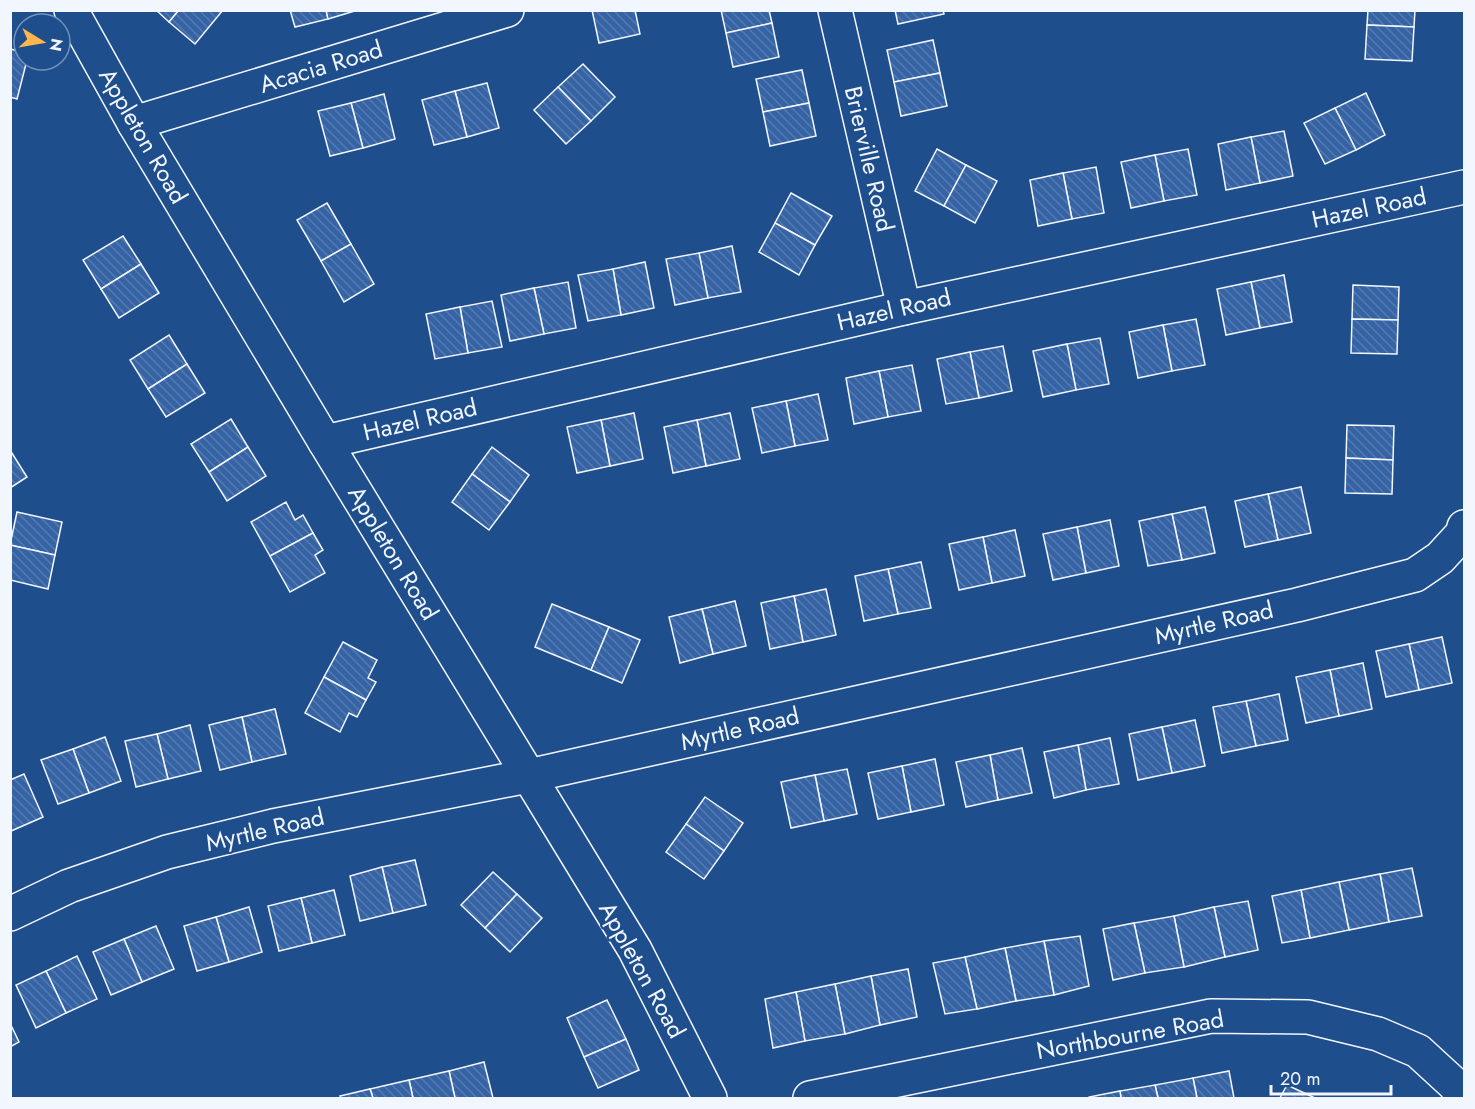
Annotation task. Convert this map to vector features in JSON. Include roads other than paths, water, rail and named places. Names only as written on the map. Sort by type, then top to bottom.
[{"type":"street","name":"Appleton Road","points":[[71,10],[134,123],[325,442],[635,950],[710,1098]]},
{"type":"street","name":"Acacia Road","points":[[134,123],[507,10]]},
{"type":"street","name":"Brierville Road","points":[[835,10],[904,308]]},
{"type":"street","name":"Hazel Road","points":[[325,442],[904,308],[1464,187]]},
{"type":"street","name":"Myrtle Road","points":[[10,914],[69,886],[167,852],[273,826],[528,776],[1285,607],[1415,575],[1440,558],[1463,531]]},
{"type":"street","name":"Northbourne Road","points":[[810,1098],[1212,1016],[1308,1017],[1378,1034],[1418,1051],[1455,1085],[1462,1098]]}]
